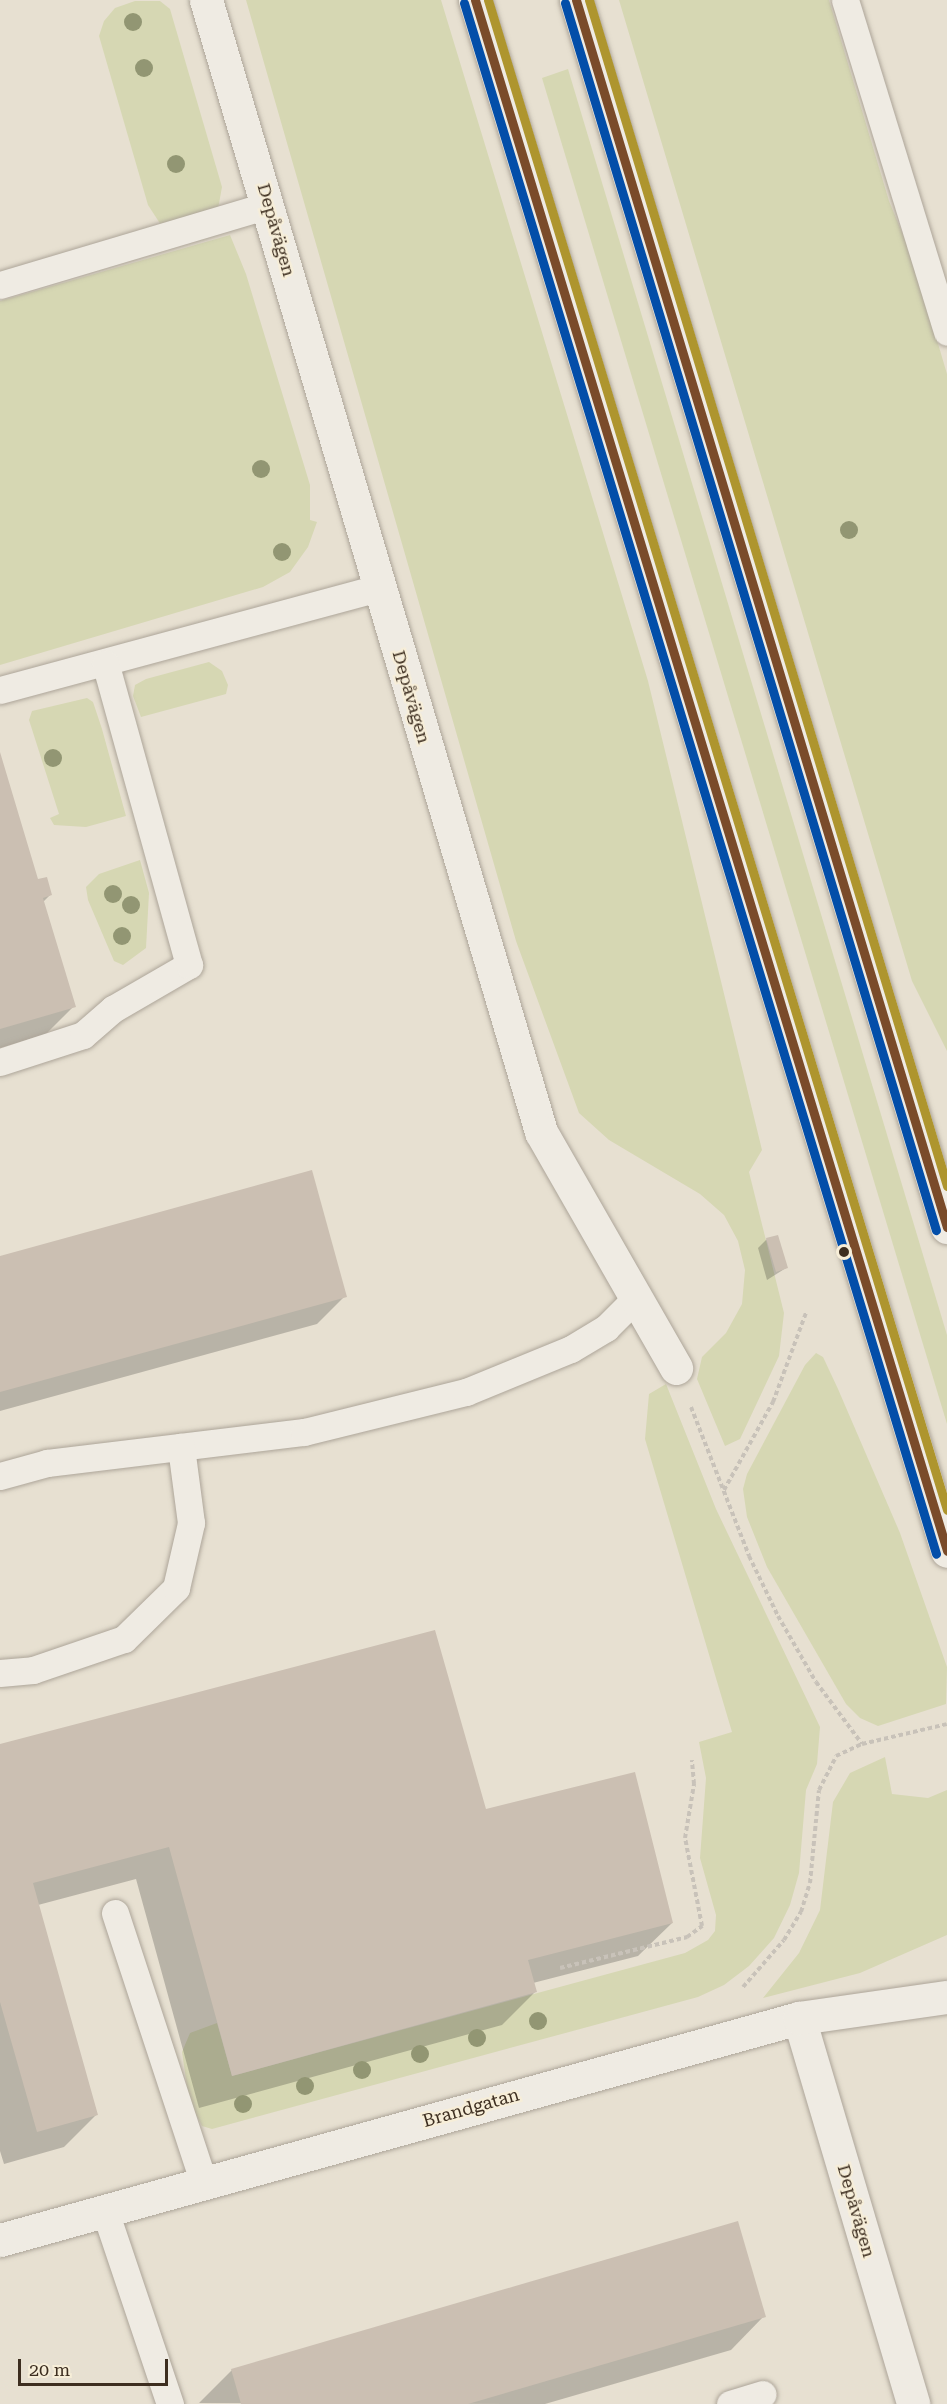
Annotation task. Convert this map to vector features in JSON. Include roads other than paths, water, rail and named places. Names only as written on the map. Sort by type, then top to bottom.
[{"type":"main road","name":"Depåvägen","points":[[206,0],[541,1132],[676,1368]]},
{"type":"main road","points":[[476,0],[947,1551]]},
{"type":"main road","points":[[576,0],[947,1227]]},
{"type":"main road","name":"Brandgatan","points":[[0,2240],[799,2018],[947,1997]]},
{"type":"main road","name":"Depåvägen","points":[[799,2018],[913,2404]]},
{"type":"lane","points":[[845,0],[947,332]]},
{"type":"lane","points":[[0,285],[268,204]]},
{"type":"lane","points":[[0,690],[379,588]]},
{"type":"lane","points":[[0,1062],[83,1035],[113,1009],[189,965],[105,663]]},
{"type":"lane","points":[[0,1476],[47,1463],[304,1432],[466,1392],[571,1349],[606,1328],[635,1299]]},
{"type":"lane","points":[[0,1673],[33,1671],[124,1639],[176,1588],[191,1523],[181,1447]]},
{"type":"lane","points":[[115,1913],[204,2183]]},
{"type":"lane","points":[[105,2211],[170,2404]]},
{"type":"lane","points":[[730,2404],[762,2394]]}]
